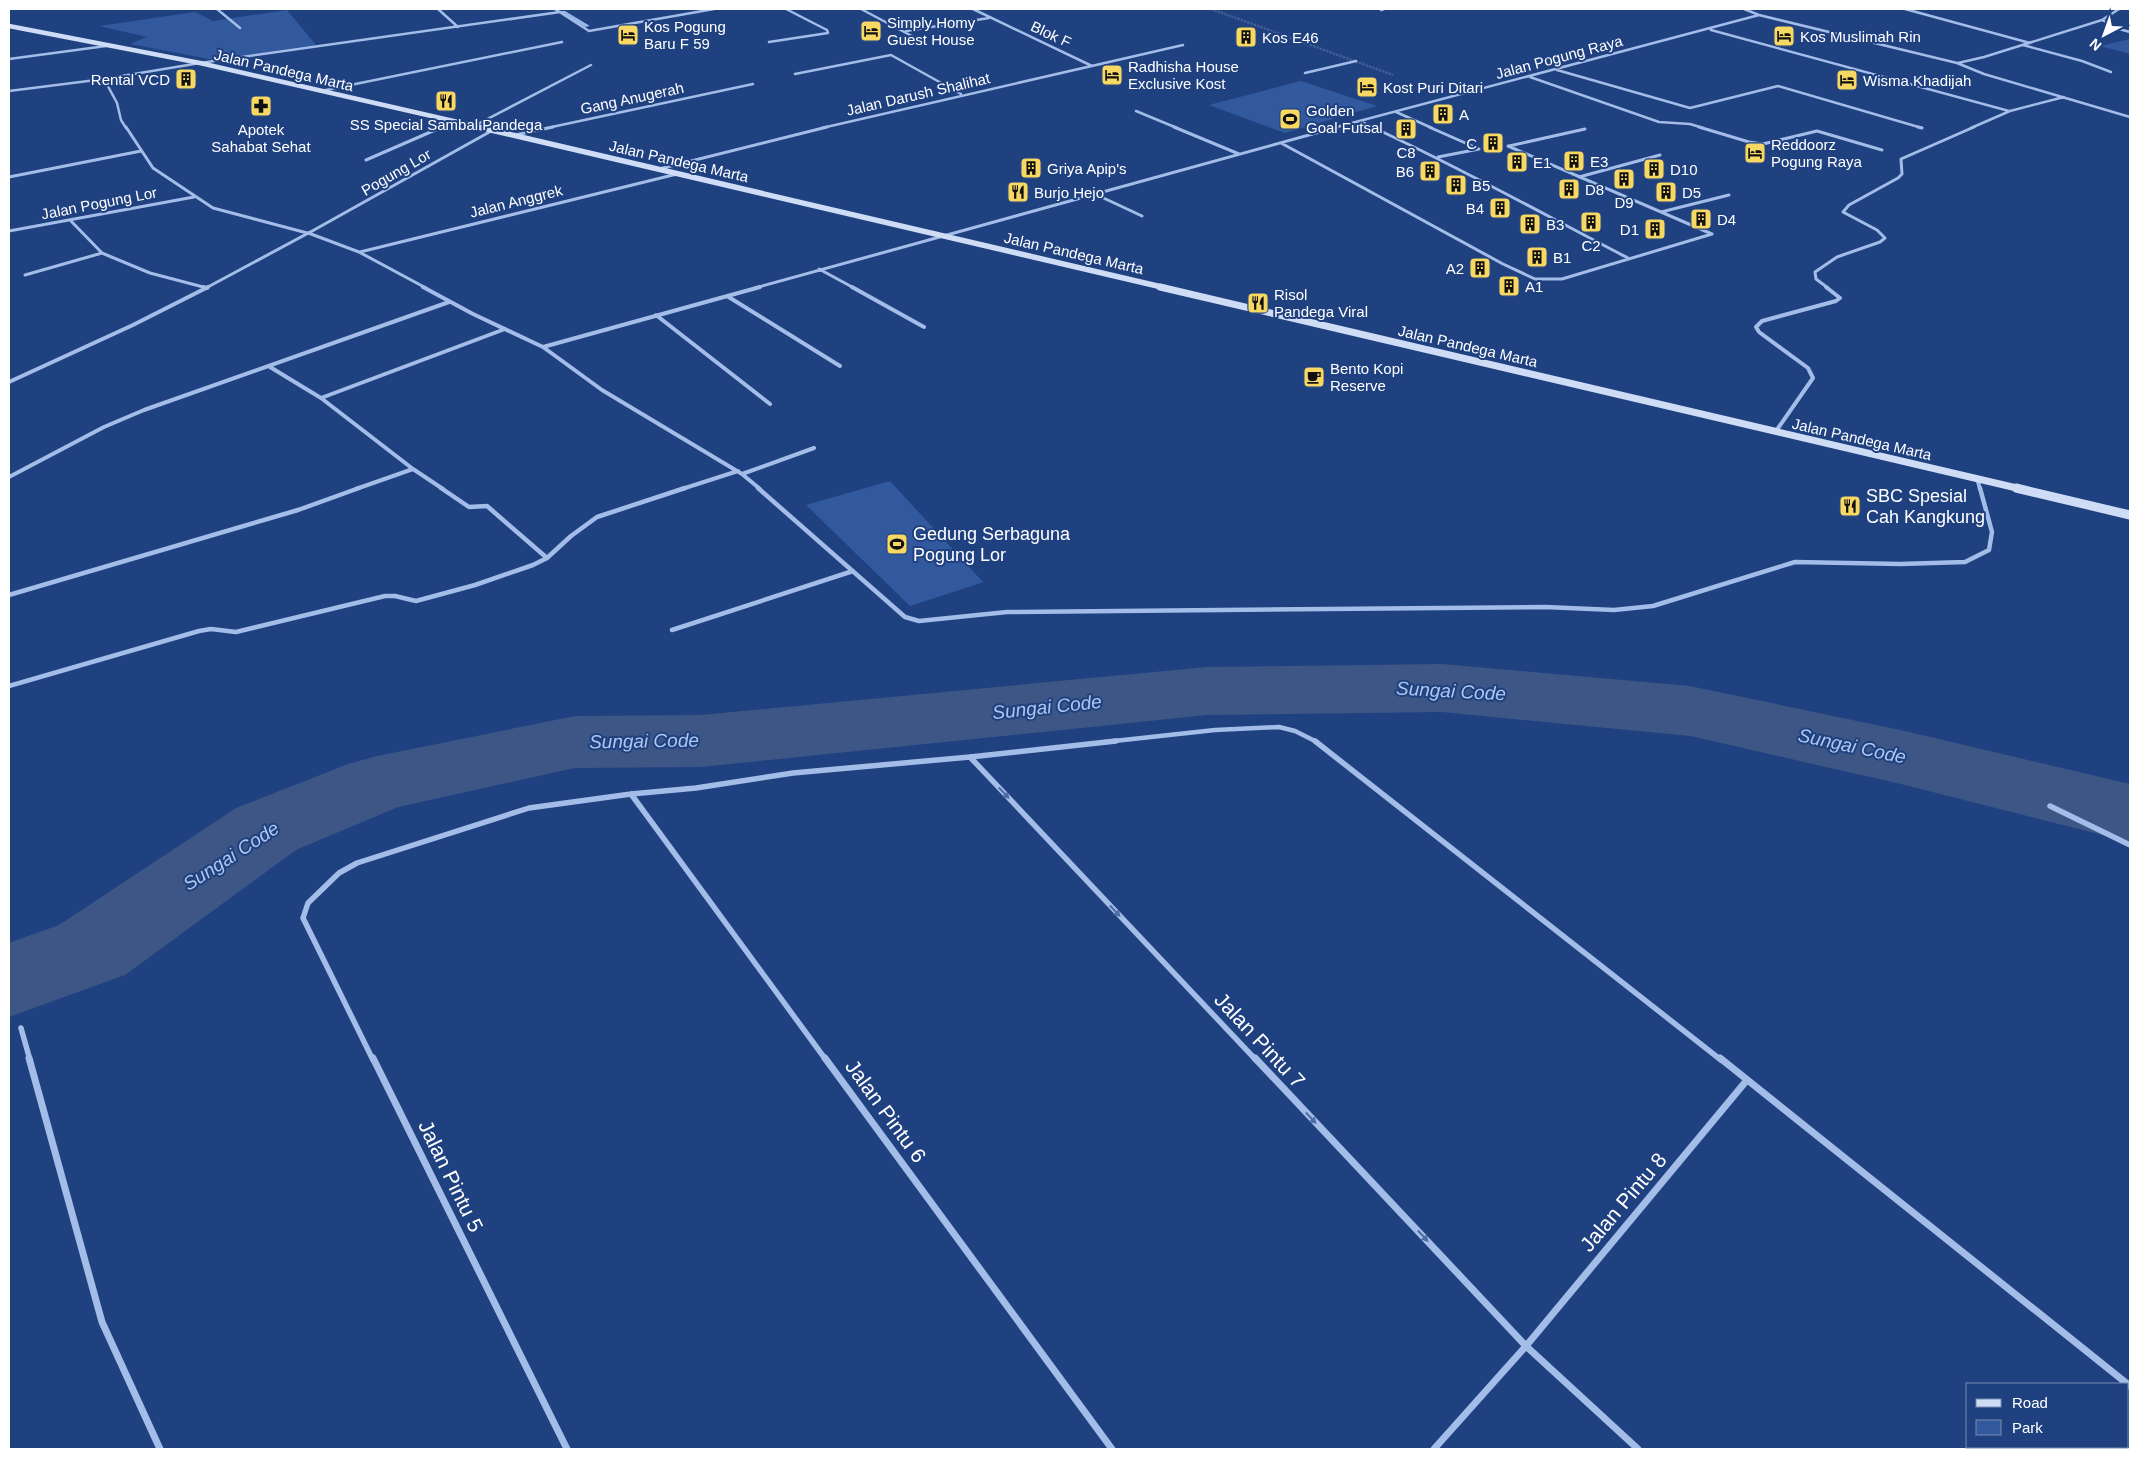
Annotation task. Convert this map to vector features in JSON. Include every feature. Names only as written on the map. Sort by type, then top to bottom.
[{"type":"street","points":[[217,9],[240,28]]},
{"type":"street","points":[[438,9],[458,27]]},
{"type":"street","points":[[555,9],[590,31],[714,9]]},
{"type":"street","points":[[769,42],[828,33],[786,9]]},
{"type":"street","points":[[861,9],[925,42]]},
{"type":"street","name":"Blok F","points":[[973,9],[1093,66]]},
{"type":"street","points":[[1744,9],[1759,15],[1958,63],[1984,74],[2130,117]]},
{"type":"street","points":[[1905,9],[2030,43]]},
{"type":"street","points":[[1958,63],[1984,58],[2102,20],[2118,9]]},
{"type":"street","points":[[9,91],[104,79],[200,63],[560,12]]},
{"type":"street","name":"Jalan Pogung Raya","points":[[543,347],[819,269],[1359,121],[1759,15]]},
{"type":"street","points":[[906,31],[990,18]]},
{"type":"street","points":[[2102,20],[2119,29],[2130,32]]},
{"type":"street","name":"Jalan Pandega Marta","points":[[9,26],[200,63],[493,130],[2130,515]]},
{"type":"street","points":[[1709,29],[2010,111]]},
{"type":"street","points":[[321,92],[562,42]]},
{"type":"street","name":"Jalan Darush Shalihat","points":[[659,169],[962,95],[1183,45]]},
{"type":"street","points":[[2022,45],[2082,61],[2111,72]]},
{"type":"street","points":[[9,60],[106,46]]},
{"type":"street","points":[[795,74],[891,55],[962,95]]},
{"type":"street","points":[[1305,73],[1356,61]]},
{"type":"street","points":[[474,126],[591,65]]},
{"type":"street","points":[[1556,70],[1690,108],[1778,86],[1922,128]]},
{"type":"street","points":[[1530,77],[1659,122],[1690,124],[1749,142],[1763,144],[1817,131],[1882,150]]},
{"type":"street","points":[[104,79],[117,103],[122,120],[153,168],[194,197],[212,208],[311,234],[359,252],[449,302],[543,347],[602,390],[740,473],[905,617],[919,621],[1007,612],[1545,607],[1614,610],[1653,606],[1728,581],[1795,562],[1900,564],[1965,562],[1989,550],[1992,532],[1976,478]]},
{"type":"street","name":"Gang Anugerah","points":[[514,135],[753,84]]},
{"type":"street","points":[[1776,431],[1813,378],[1808,368],[1758,332],[1756,327],[1762,321],[1836,301],[1840,298],[1816,279],[1815,272],[1837,257],[1880,242],[1885,238],[1878,230],[1848,217],[1843,212],[1850,205],[1898,178],[1902,174],[1901,159],[2010,111],[2064,97]]},
{"type":"street","points":[[1136,111],[1240,154]]},
{"type":"street","points":[[1396,111],[1479,149],[1438,157]]},
{"type":"street","points":[[1359,121],[1438,157],[1496,190],[1628,258]]},
{"type":"street","points":[[366,160],[453,122]]},
{"type":"street","points":[[1281,143],[1526,276],[1548,280],[1562,279],[1712,234],[1508,146],[1585,129]]},
{"type":"street","name":"Pogung Lor","points":[[9,382],[207,289],[311,234],[493,130]]},
{"type":"street","points":[[9,177],[141,151]]},
{"type":"street","points":[[1578,177],[1660,155]]},
{"type":"street","name":"Jalan Anggrek","points":[[359,252],[678,173]]},
{"type":"street","points":[[1094,194],[1142,216]]},
{"type":"street","points":[[1661,213],[1729,195]]},
{"type":"street","name":"Jalan Pogung Lor","points":[[9,231],[194,197]]},
{"type":"street","points":[[70,220],[102,253],[150,272],[207,289]]},
{"type":"street","points":[[25,275],[102,253]]},
{"type":"street","points":[[819,269],[924,327]]},
{"type":"street","points":[[727,296],[840,366]]},
{"type":"street","points":[[9,477],[104,427],[144,410],[449,302]]},
{"type":"street","points":[[656,315],[770,404]]},
{"type":"street","points":[[321,398],[505,329]]},
{"type":"street","points":[[270,366],[321,398],[413,470],[469,507],[487,506],[547,558]]},
{"type":"street","points":[[9,686],[199,631],[245,630],[386,596],[416,601],[475,584],[533,565],[547,558],[597,517],[814,448]]},
{"type":"street","points":[[9,595],[298,510],[413,470]]},
{"type":"street","points":[[672,630],[853,571]]},
{"type":"street","points":[[631,794],[696,788],[793,772],[970,757],[1216,730],[1279,727],[1295,731],[1314,740],[1747,1080],[2126,1383]]},
{"type":"street","name":"Jalan Pintu 7","points":[[970,757],[1526,1346],[1638,1449]]},
{"type":"street","name":"Jalan Pintu 5","points":[[567,1449],[303,918],[308,902],[339,873],[357,863],[529,808],[631,794]]},
{"type":"street","name":"Jalan Pintu 6","points":[[631,794],[1112,1449]]},
{"type":"street","points":[[2050,806],[2130,845]]},
{"type":"street","points":[[21,1028],[102,1322],[160,1449]]},
{"type":"street","name":"Jalan Pintu 8","points":[[1434,1449],[1526,1346],[1747,1080]]},
{"type":"green space","points":[[287,10],[316,45],[214,60],[130,44],[147,37],[99,26],[195,12],[213,21]]},
{"type":"green space","points":[[2130,39],[2130,54],[2100,46]]},
{"type":"green space","name":"Golden Goal Futsal","points":[[1301,81],[1377,106],[1285,133],[1209,105]]},
{"type":"green space","name":"Gedung Serbaguna Pogung Lor","points":[[890,481],[984,582],[910,606],[806,505]]},
{"type":"waterway","points":[[563,12],[587,26]]},
{"type":"waterway","name":"Sungai Code","points":[[9,980],[92,950],[266,829],[377,784],[575,742],[701,741],[1207,691],[1442,688],[1690,711],[1905,758],[2130,813]]},
{"type":"tunnel","points":[[1211,9],[1393,75]]},
{"type":"place","name":"Simply Homy Guest House","points":[[871,31]]},
{"type":"place","name":"Kos Pogung Baru F 59","points":[[628,35]]},
{"type":"place","name":"Kos Muslimah Rin","points":[[1784,36]]},
{"type":"place","name":"Kos E46","points":[[1246,37]]},
{"type":"place","name":"Radhisha House Exclusive Kost","points":[[1112,75]]},
{"type":"place","name":"Rental VCD","points":[[186,79]]},
{"type":"place","name":"Wisma Khadijah","points":[[1847,80]]},
{"type":"place","name":"Kost Puri Ditari","points":[[1367,87]]},
{"type":"place","name":"SS Special Sambal Pandega","points":[[446,101]]},
{"type":"place","name":"Apotek Sahabat Sehat","points":[[261,106]]},
{"type":"place","name":"A","points":[[1443,114]]},
{"type":"place","name":"Golden Goal Futsal","points":[[1290,119]]},
{"type":"place","name":"C8","points":[[1406,129]]},
{"type":"place","name":"C","points":[[1493,143]]},
{"type":"place","name":"Reddoorz Pogung Raya","points":[[1755,153]]},
{"type":"place","name":"E3","points":[[1574,161]]},
{"type":"place","name":"E1","points":[[1517,162]]},
{"type":"place","name":"Griya Apip's","points":[[1031,168]]},
{"type":"place","name":"D10","points":[[1654,169]]},
{"type":"place","name":"B6","points":[[1430,171]]},
{"type":"place","name":"D9","points":[[1624,179]]},
{"type":"place","name":"B5","points":[[1456,185]]},
{"type":"place","name":"D8","points":[[1569,189]]},
{"type":"place","name":"Burjo Hejo","points":[[1018,192]]},
{"type":"place","name":"D5","points":[[1666,192]]},
{"type":"place","name":"B4","points":[[1500,208]]},
{"type":"place","name":"D4","points":[[1701,219]]},
{"type":"place","name":"C2","points":[[1591,222]]},
{"type":"place","name":"B3","points":[[1530,224]]},
{"type":"place","name":"D1","points":[[1655,229]]},
{"type":"place","name":"B1","points":[[1537,257]]},
{"type":"place","name":"A2","points":[[1480,268]]},
{"type":"place","name":"A1","points":[[1509,286]]},
{"type":"place","name":"Risol Pandega Viral","points":[[1258,303]]},
{"type":"place","name":"Bento Kopi Reserve","points":[[1314,377]]},
{"type":"place","name":"SBC Spesial Cah Kangkung","points":[[1850,506]]},
{"type":"place","name":"Gedung Serbaguna Pogung Lor","points":[[897,544]]}]
